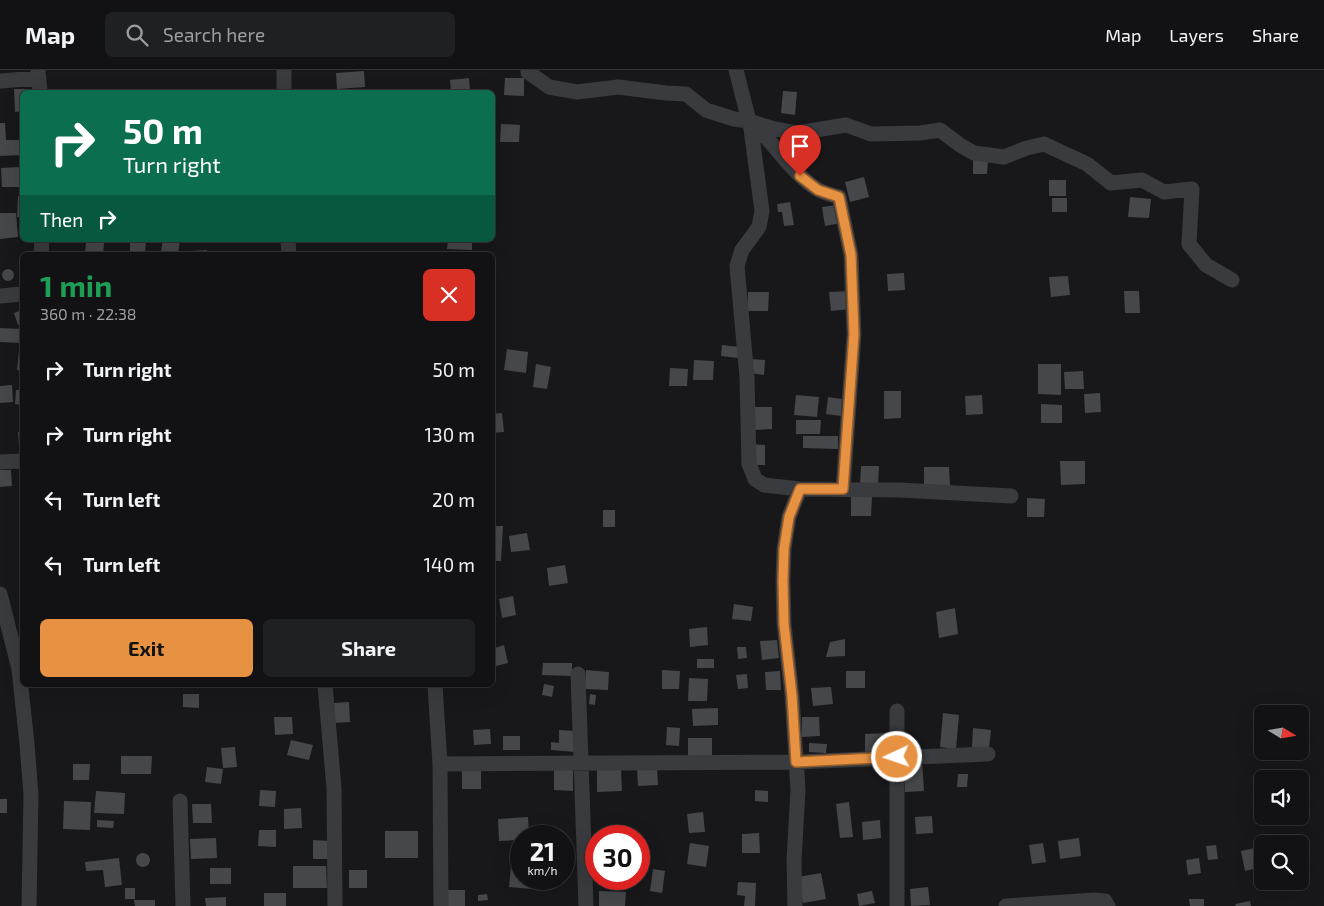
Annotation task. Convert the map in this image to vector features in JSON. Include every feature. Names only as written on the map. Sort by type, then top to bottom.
[{"type":"street","points":[[284,70],[284,90]]},
{"type":"street","points":[[528,70],[528,72],[549,86],[577,92],[618,87],[666,94],[686,94],[706,110],[734,119],[797,133],[846,125],[871,134],[920,133],[940,130],[960,145],[974,152],[1004,157],[1044,144],[1087,164],[1111,182],[1142,180],[1164,192],[1192,189],[1189,244],[1206,265],[1232,280]]},
{"type":"street","points":[[736,70],[749,121],[762,211],[759,227],[742,250],[737,266],[747,378],[749,464],[755,479],[764,485],[800,489],[900,490],[1011,496]]},
{"type":"street","points":[[0,81],[39,80]]},
{"type":"street","points":[[749,121],[768,138],[800,176],[818,190],[839,197],[851,255],[854,334],[843,489]]},
{"type":"street","points":[[0,296],[20,294]]},
{"type":"street","points":[[0,462],[20,462]]},
{"type":"street","points":[[795,906],[794,860],[798,790],[792,696],[784,624],[783,581],[784,549],[789,517],[800,489]]},
{"type":"street","points":[[0,594],[20,678]]},
{"type":"street","points":[[578,674],[586,906]]},
{"type":"street","points":[[21,687],[31,795],[29,906]]},
{"type":"street","points":[[325,687],[334,788],[335,906]]},
{"type":"street","points":[[436,687],[440,764],[441,906]]},
{"type":"street","points":[[897,711],[897,906]]},
{"type":"street","points":[[440,764],[796,762],[988,754]]},
{"type":"street","points":[[180,801],[184,906]]},
{"type":"street","points":[[1006,906],[1095,900],[1105,902],[1108,906]]},
{"type":"building","points":[[364,71],[365,87],[337,89],[336,73]]},
{"type":"building","points":[[469,78],[470,90],[451,90],[450,80]]},
{"type":"building","points":[[505,78],[524,78],[524,96],[504,95]]},
{"type":"building","points":[[14,89],[34,89],[20,90],[20,111],[15,112]]},
{"type":"building","points":[[783,91],[797,92],[795,115],[781,113]]},
{"type":"building","points":[[0,123],[5,123],[6,140],[20,140],[20,155],[0,156]]},
{"type":"building","points":[[501,124],[520,125],[519,142],[500,142]]},
{"type":"building","points":[[973,159],[988,160],[987,174],[973,174]]},
{"type":"building","points":[[20,167],[20,187],[2,187],[1,168]]},
{"type":"building","points":[[864,177],[869,197],[850,202],[845,182]]},
{"type":"building","points":[[1049,180],[1066,180],[1066,196],[1049,196]]},
{"type":"building","points":[[18,196],[20,196],[20,217],[17,217]]},
{"type":"building","points":[[1130,197],[1151,199],[1149,218],[1128,217]]},
{"type":"building","points":[[1052,198],[1067,198],[1067,212],[1052,212]]},
{"type":"building","points":[[790,202],[794,225],[784,226],[782,212],[778,212],[777,204]]},
{"type":"building","points":[[838,205],[841,223],[825,226],[822,207]]},
{"type":"building","points":[[0,213],[16,213],[18,237],[0,239]]},
{"type":"building","points":[[86,242],[104,243],[103,252],[85,252]]},
{"type":"building","points":[[130,242],[146,242],[145,252],[130,251]]},
{"type":"building","points":[[163,242],[180,242],[178,252],[161,251]]},
{"type":"building","points":[[448,242],[472,242],[472,250],[447,249]]},
{"type":"building","points":[[207,250],[207,252],[191,252]]},
{"type":"building","points":[[6,269],[10,269],[14,275],[10,281],[6,281],[2,277],[2,273]]},
{"type":"building","points":[[904,273],[905,290],[888,291],[887,274]]},
{"type":"building","points":[[1068,276],[1070,295],[1051,297],[1049,277]]},
{"type":"building","points":[[850,291],[851,309],[831,311],[829,292]]},
{"type":"building","points":[[1124,291],[1139,291],[1140,313],[1125,313]]},
{"type":"building","points":[[748,292],[769,292],[768,311],[748,311]]},
{"type":"building","points":[[20,311],[20,324],[18,325],[14,313]]},
{"type":"building","points":[[0,328],[20,329],[20,343],[0,342]]},
{"type":"building","points":[[722,345],[740,347],[738,358],[721,356]]},
{"type":"building","points":[[507,349],[528,352],[526,373],[504,370]]},
{"type":"building","points":[[19,350],[20,371],[17,370]]},
{"type":"building","points":[[751,359],[765,360],[764,375],[750,373]]},
{"type":"building","points":[[694,360],[714,361],[713,380],[693,380]]},
{"type":"building","points":[[536,364],[551,367],[547,389],[533,387]]},
{"type":"building","points":[[1038,364],[1061,364],[1061,395],[1038,394]]},
{"type":"building","points":[[670,368],[688,369],[687,386],[669,386]]},
{"type":"building","points":[[1083,371],[1084,389],[1065,389],[1064,372]]},
{"type":"building","points":[[12,385],[13,402],[0,403],[0,386]]},
{"type":"building","points":[[16,390],[20,390],[20,405],[15,404]]},
{"type":"building","points":[[884,391],[901,391],[901,418],[884,419]]},
{"type":"building","points":[[1100,393],[1101,412],[1085,413],[1084,394]]},
{"type":"building","points":[[796,395],[819,397],[817,417],[794,415]]},
{"type":"building","points":[[982,395],[983,414],[966,415],[965,396]]},
{"type":"building","points":[[828,397],[842,399],[841,416],[826,414]]},
{"type":"building","points":[[1041,404],[1062,405],[1062,423],[1041,423]]},
{"type":"building","points":[[753,407],[772,407],[772,429],[754,430]]},
{"type":"building","points":[[502,413],[504,432],[495,433],[495,414]]},
{"type":"building","points":[[796,420],[821,420],[820,434],[796,434]]},
{"type":"building","points":[[18,432],[20,432],[20,459]]},
{"type":"building","points":[[803,436],[838,436],[838,449],[803,448]]},
{"type":"building","points":[[751,444],[765,445],[765,465],[750,465]]},
{"type":"building","points":[[1060,461],[1085,461],[1085,484],[1061,485]]},
{"type":"building","points":[[861,466],[879,466],[878,486],[860,485]]},
{"type":"building","points":[[924,467],[949,467],[950,486],[924,486]]},
{"type":"building","points":[[0,470],[11,470],[12,486],[0,487]]},
{"type":"building","points":[[851,497],[872,497],[871,516],[851,516]]},
{"type":"building","points":[[1027,498],[1045,499],[1044,517],[1027,517]]},
{"type":"building","points":[[603,510],[615,510],[615,527],[603,527]]},
{"type":"building","points":[[495,526],[503,526],[501,561],[495,561]]},
{"type":"building","points":[[527,533],[530,550],[511,552],[509,536]]},
{"type":"building","points":[[565,565],[568,583],[549,586],[547,568]]},
{"type":"building","points":[[513,596],[516,615],[502,618],[499,599]]},
{"type":"building","points":[[734,604],[753,607],[751,621],[732,619]]},
{"type":"building","points":[[955,608],[958,634],[939,638],[936,612]]},
{"type":"building","points":[[707,627],[708,645],[690,647],[689,629]]},
{"type":"building","points":[[845,639],[845,656],[826,657],[830,642]]},
{"type":"building","points":[[777,640],[779,658],[762,660],[760,641]]},
{"type":"building","points":[[504,645],[508,663],[495,666],[495,648]]},
{"type":"building","points":[[737,647],[746,647],[747,658],[738,659]]},
{"type":"building","points":[[697,659],[714,659],[714,668],[697,668]]},
{"type":"building","points":[[543,663],[572,663],[572,676],[542,675]]},
{"type":"building","points":[[586,670],[609,672],[608,690],[585,689]]},
{"type":"building","points":[[662,670],[680,671],[679,689],[662,689]]},
{"type":"building","points":[[780,671],[781,690],[766,690],[765,672]]},
{"type":"building","points":[[846,671],[865,671],[865,688],[846,688]]},
{"type":"building","points":[[747,674],[748,688],[738,689],[736,675]]},
{"type":"building","points":[[689,678],[708,679],[707,701],[688,701]]},
{"type":"building","points":[[544,684],[554,686],[552,697],[542,695]]},
{"type":"building","points":[[831,687],[833,704],[813,706],[811,688]]},
{"type":"building","points":[[183,694],[199,694],[199,708],[183,707]]},
{"type":"building","points":[[590,694],[596,695],[595,705],[589,704]]},
{"type":"building","points":[[349,702],[350,722],[334,723],[333,703]]},
{"type":"building","points":[[718,708],[718,725],[693,726],[692,709]]},
{"type":"building","points":[[943,713],[959,715],[956,749],[940,747]]},
{"type":"building","points":[[274,717],[292,717],[293,734],[275,735]]},
{"type":"building","points":[[802,717],[819,717],[820,736],[802,737]]},
{"type":"building","points":[[667,727],[680,728],[679,746],[666,745]]},
{"type":"building","points":[[973,728],[991,730],[989,748],[972,747]]},
{"type":"building","points":[[490,729],[491,744],[474,745],[473,730]]},
{"type":"building","points":[[559,730],[577,731],[576,752],[551,750],[551,742],[559,743]]},
{"type":"building","points":[[887,733],[888,753],[865,754],[865,734]]},
{"type":"building","points":[[503,736],[520,736],[520,750],[503,750]]},
{"type":"building","points":[[688,738],[712,738],[712,756],[688,756]]},
{"type":"building","points":[[291,740],[313,745],[309,760],[287,755]]},
{"type":"building","points":[[809,743],[827,744],[826,753],[809,752]]},
{"type":"building","points":[[235,747],[237,767],[223,768],[221,748]]},
{"type":"building","points":[[121,756],[152,756],[151,774],[121,774]]},
{"type":"building","points":[[922,760],[924,791],[905,792],[904,761]]},
{"type":"building","points":[[73,764],[90,764],[89,780],[73,780]]},
{"type":"building","points":[[207,767],[223,769],[221,784],[205,782]]},
{"type":"building","points":[[621,767],[622,791],[597,792],[597,768]]},
{"type":"building","points":[[657,767],[658,785],[638,786],[637,768]]},
{"type":"building","points":[[554,768],[573,769],[573,791],[554,790]]},
{"type":"building","points":[[481,769],[481,789],[462,789],[462,770]]},
{"type":"building","points":[[958,774],[968,774],[967,787],[957,787]]},
{"type":"building","points":[[260,790],[276,791],[275,807],[259,806]]},
{"type":"building","points":[[755,790],[768,791],[768,802],[755,801]]},
{"type":"building","points":[[96,791],[125,793],[124,814],[94,813]]},
{"type":"building","points":[[0,799],[7,799],[7,813],[0,813]]},
{"type":"building","points":[[64,801],[91,802],[90,830],[63,829]]},
{"type":"building","points":[[849,802],[853,837],[840,838],[836,804]]},
{"type":"building","points":[[192,804],[211,804],[212,823],[193,823]]},
{"type":"building","points":[[301,808],[302,828],[284,829],[284,809]]},
{"type":"building","points":[[703,812],[705,832],[689,833],[687,814]]},
{"type":"building","points":[[932,816],[933,833],[916,834],[915,817]]},
{"type":"building","points":[[528,817],[528,825],[510,825],[510,840],[499,841],[498,819]]},
{"type":"building","points":[[97,820],[114,821],[113,828],[97,827]]},
{"type":"building","points":[[880,820],[881,838],[863,840],[862,822]]},
{"type":"building","points":[[259,830],[276,830],[276,847],[258,846]]},
{"type":"building","points":[[385,831],[418,831],[418,858],[385,858]]},
{"type":"building","points":[[759,833],[760,853],[742,853],[742,834]]},
{"type":"building","points":[[216,838],[217,858],[191,859],[190,839]]},
{"type":"building","points":[[1079,838],[1081,856],[1060,859],[1058,841]]},
{"type":"building","points":[[313,840],[331,841],[330,859],[313,859]]},
{"type":"building","points":[[690,843],[709,846],[706,867],[687,864]]},
{"type":"building","points":[[1043,843],[1046,862],[1032,864],[1029,845]]},
{"type":"building","points":[[1216,845],[1218,859],[1208,860],[1206,846]]},
{"type":"building","points":[[1254,848],[1254,869],[1245,871],[1241,851]]},
{"type":"building","points":[[140,853],[146,853],[150,860],[146,867],[140,867],[136,863],[136,857]]},
{"type":"building","points":[[119,858],[122,885],[105,887],[103,870],[86,871],[85,862]]},
{"type":"building","points":[[1199,858],[1201,873],[1188,875],[1186,860]]},
{"type":"building","points":[[293,866],[326,866],[327,888],[293,888]]},
{"type":"building","points":[[210,868],[231,868],[231,884],[210,884]]},
{"type":"building","points":[[653,869],[665,871],[662,893],[650,891]]},
{"type":"building","points":[[349,870],[367,870],[367,888],[349,888]]},
{"type":"building","points":[[821,873],[826,899],[803,903],[798,877]]},
{"type":"building","points":[[738,882],[756,883],[755,906],[744,906],[745,896],[737,895]]},
{"type":"building","points":[[928,887],[930,905],[911,906],[910,889]]},
{"type":"building","points":[[125,888],[135,888],[135,899],[125,899]]},
{"type":"building","points":[[446,890],[465,890],[465,906],[446,906]]},
{"type":"building","points":[[599,891],[626,892],[625,906],[599,906]]},
{"type":"building","points":[[872,891],[875,903],[859,906],[857,894]]},
{"type":"building","points":[[264,893],[286,893],[286,906],[264,906]]},
{"type":"building","points":[[487,894],[488,900],[478,901],[478,895]]},
{"type":"building","points":[[226,897],[226,906],[206,906],[205,898]]},
{"type":"building","points":[[1189,899],[1204,899],[1204,906],[1190,906]]},
{"type":"building","points":[[134,900],[155,900],[155,906],[135,906]]},
{"type":"building","points":[[1250,901],[1251,906],[1236,906],[1235,904]]},
{"type":"route","points":[[800,176],[818,190],[839,197],[851,255],[854,334],[843,489],[800,489],[789,517],[784,549],[784,624],[792,696],[796,762],[897,757]]}]
